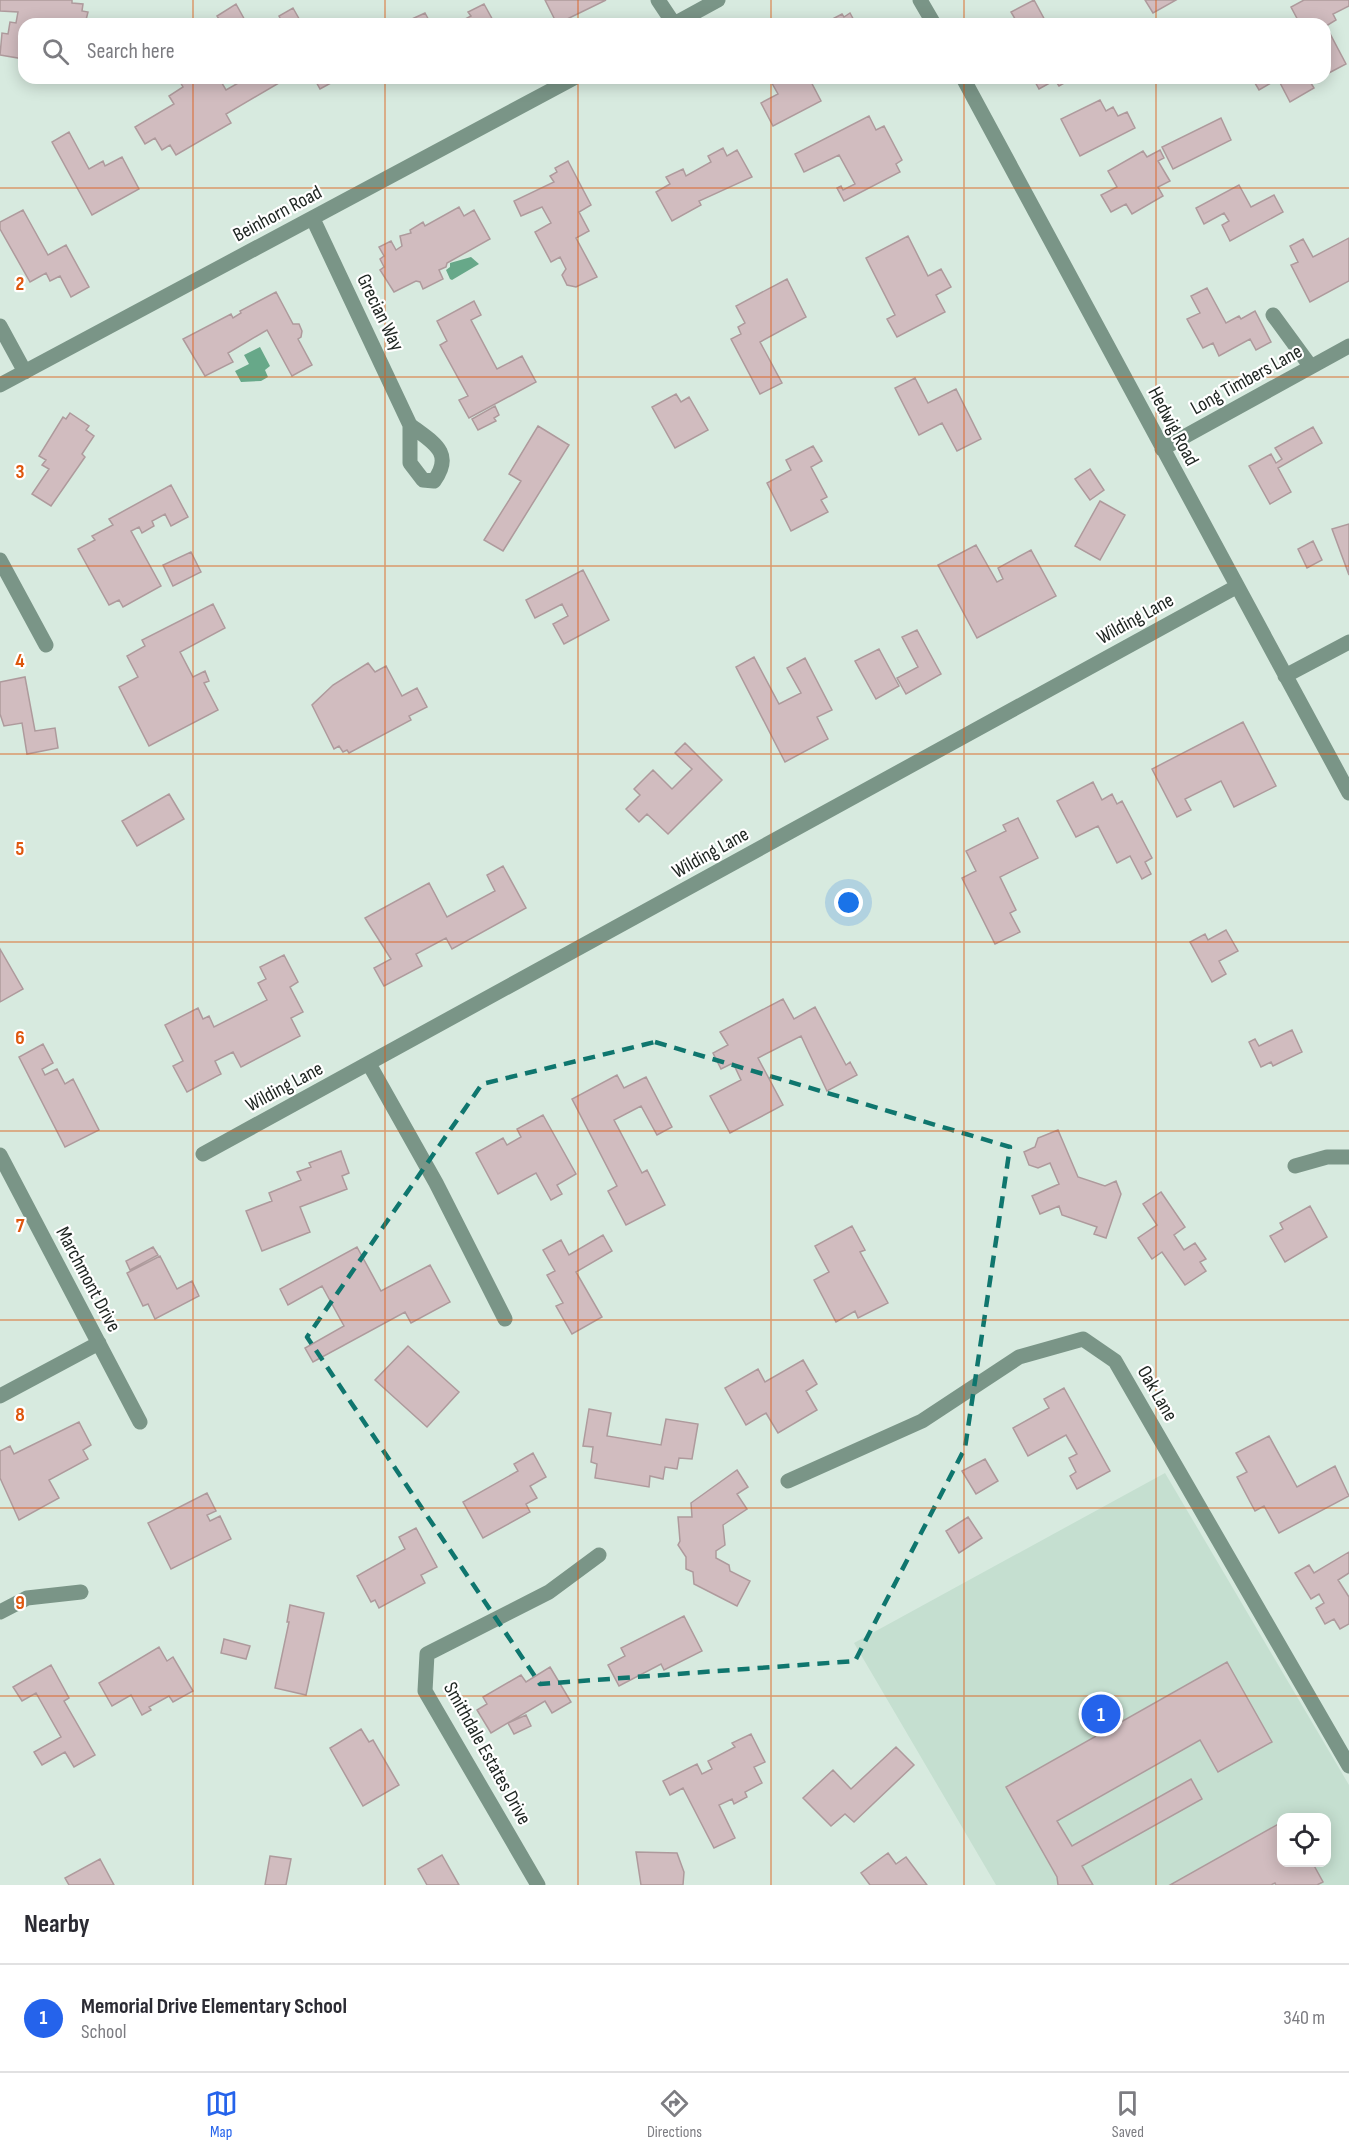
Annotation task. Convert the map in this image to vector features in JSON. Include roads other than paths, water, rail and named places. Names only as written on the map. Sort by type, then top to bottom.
[{"type":"street","points":[[658,0],[670,18]]},
{"type":"street","points":[[685,18],[718,0]]},
{"type":"street","points":[[921,0],[931,18]]},
{"type":"street","name":"Beinhorn Road","points":[[0,385],[563,84]]},
{"type":"street","name":"Hedwig Road","points":[[966,84],[1349,793]]},
{"type":"street","name":"Grecian Way","points":[[312,219],[410,424]]},
{"type":"street","points":[[1273,315],[1311,367]]},
{"type":"street","points":[[0,326],[25,372]]},
{"type":"street","name":"Long Timbers Lane","points":[[1162,449],[1349,346]]},
{"type":"street","points":[[0,560],[46,645]]},
{"type":"street","name":"Wilding Lane","points":[[203,1154],[1236,586]]},
{"type":"street","points":[[1285,676],[1349,642]]},
{"type":"street","points":[[369,1064],[436,1184],[505,1318]]},
{"type":"street","name":"Marchmont Drive","points":[[0,1155],[140,1422]]},
{"type":"street","points":[[1295,1166],[1327,1157],[1349,1157]]},
{"type":"street","name":"Oak Lane","points":[[788,1481],[922,1420],[1019,1357],[1083,1339],[1115,1361],[1349,1766]]},
{"type":"street","points":[[0,1396],[99,1343]]},
{"type":"street","name":"Smithdale Estates Drive","points":[[538,1885],[425,1691],[428,1654],[549,1592],[600,1555]]},
{"type":"street","points":[[0,1612],[27,1598],[81,1592]]},
{"type":"place","name":"Memorial Drive Elementary School","points":[[1101,1714]]}]
